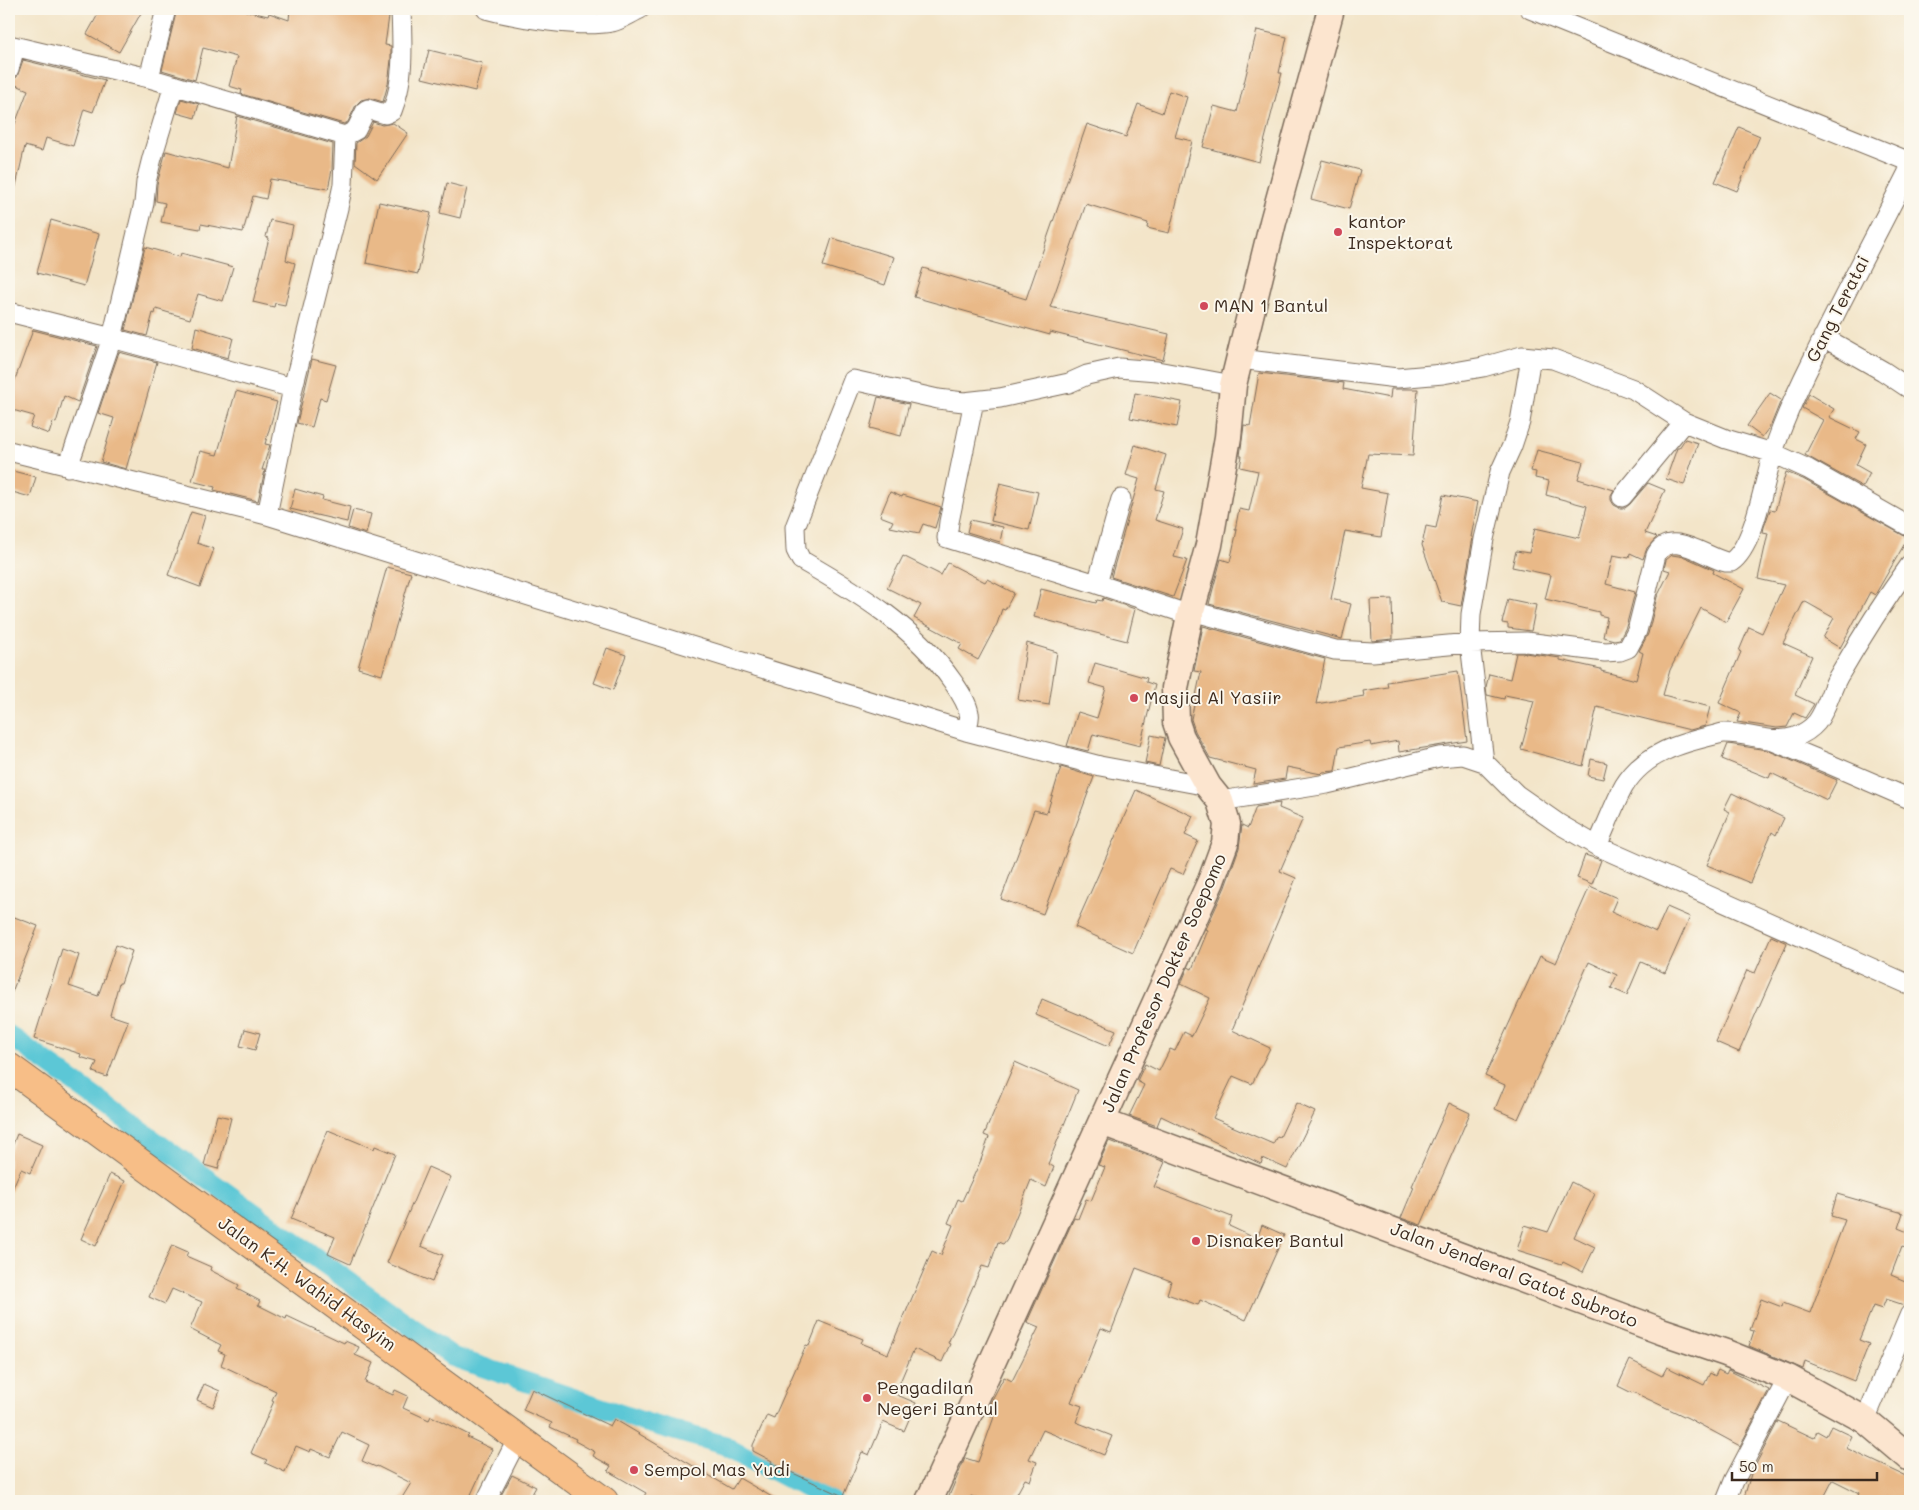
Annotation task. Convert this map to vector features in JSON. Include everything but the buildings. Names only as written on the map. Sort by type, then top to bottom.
[{"type":"main road","name":"Jalan Profesor Dokter Soepomo","points":[[929,1501],[1220,858],[1227,832],[1224,812],[1185,746],[1176,722],[1174,709],[1175,688],[1191,613],[1209,545],[1220,489],[1233,385],[1273,222],[1331,9]]},
{"type":"main road","name":"Jalan K.H. Wahid Hasyim","points":[[9,1067],[604,1501]]},
{"type":"main road","name":"Jalan Jenderal Gatot Subroto","points":[[1102,1122],[1661,1331],[1726,1353],[1788,1378],[1865,1420],[1910,1458]]},
{"type":"street","points":[[149,78],[166,9]]},
{"type":"street","points":[[9,69],[12,46],[149,78],[345,136],[356,130],[366,110],[385,114],[392,111],[398,93],[400,72],[401,9]]},
{"type":"street","points":[[486,9],[568,23],[592,24],[614,22],[640,9]]},
{"type":"street","points":[[1533,9],[1910,162]]},
{"type":"street","points":[[68,467],[112,338],[144,203],[146,182],[174,86]]},
{"type":"street","points":[[267,515],[293,388],[340,200],[343,185],[345,136]]},
{"type":"street","name":"Gang Teratai","points":[[1470,643],[1526,642],[1605,652],[1620,651],[1628,648],[1637,631],[1655,559],[1662,548],[1668,544],[1677,543],[1726,562],[1731,562],[1738,557],[1756,518],[1773,453],[1783,424],[1823,337],[1910,168]]},
{"type":"street","points":[[9,312],[112,338],[293,388]]},
{"type":"street","points":[[1823,337],[1883,371],[1910,389]]},
{"type":"street","points":[[1240,359],[1397,378],[1443,374],[1483,367],[1522,356],[1553,360],[1581,368],[1633,389],[1684,422],[1726,439],[1773,453],[1808,469],[1910,527]]},
{"type":"street","points":[[1484,762],[1470,643],[1471,614],[1484,539],[1500,472],[1520,422],[1531,356]]},
{"type":"street","points":[[966,731],[970,714],[960,693],[939,662],[886,612],[802,560],[796,550],[795,527],[853,380],[938,399],[964,402],[1000,398],[1069,384],[1087,374],[1119,368],[1148,370],[1233,385]]},
{"type":"street","points":[[974,401],[947,538],[1191,613],[1335,650],[1373,652],[1470,643]]},
{"type":"street","points":[[1622,497],[1684,422]]},
{"type":"street","points":[[9,451],[267,515],[966,731],[1214,794],[1327,784],[1439,757],[1463,755],[1484,762],[1516,794],[1559,824],[1597,846],[1910,984]]},
{"type":"street","points":[[1097,584],[1121,499]]},
{"type":"street","points":[[1597,846],[1624,787],[1642,764],[1656,754],[1692,741],[1724,733],[1734,732],[1777,740],[1795,737],[1815,724],[1826,707],[1837,680],[1882,605],[1910,565]]},
{"type":"street","points":[[1767,739],[1830,764],[1910,800]]},
{"type":"street","points":[[1865,1420],[1910,1314]]},
{"type":"street","points":[[1726,1501],[1734,1481],[1788,1378]]},
{"type":"street","points":[[486,1501],[518,1438]]},
{"type":"waterway","points":[[9,1035],[453,1357],[644,1422],[724,1445],[831,1501]]},
{"type":"place","name":"kantor Inspektorat","points":[[1338,232]]},
{"type":"place","name":"MAN 1 Bantul","points":[[1204,306]]},
{"type":"place","name":"Masjid Al Yasiir","points":[[1134,698]]},
{"type":"place","name":"Disnaker Bantul","points":[[1196,1241]]},
{"type":"place","name":"Pengadilan Negeri Bantul","points":[[867,1398]]},
{"type":"place","name":"Sempol Mas Yudi","points":[[634,1470]]}]
